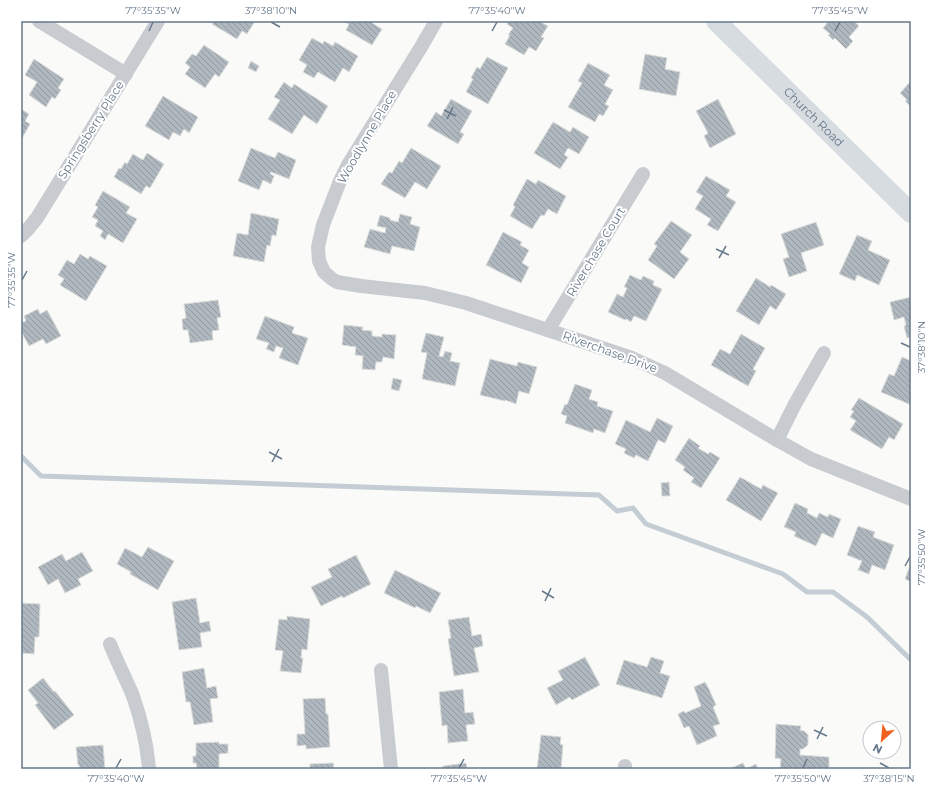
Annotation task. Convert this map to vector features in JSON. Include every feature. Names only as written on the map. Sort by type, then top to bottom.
[{"type":"main road","name":"Church Road","points":[[716,21],[911,213]]},
{"type":"street","points":[[39,21],[126,74]]},
{"type":"street","name":"Springsberry Place","points":[[21,236],[37,218],[158,21]]},
{"type":"street","name":"Woodlynne Place","points":[[319,261],[318,247],[323,225],[340,181],[348,165],[436,21]]},
{"type":"street","name":"Riverchase Court","points":[[548,330],[643,174]]},
{"type":"street","name":"Riverchase Drive","points":[[319,261],[324,272],[337,282],[425,293],[466,303],[632,358],[665,373],[811,459],[911,499]]},
{"type":"street","points":[[777,440],[795,404],[824,353]]},
{"type":"street","points":[[110,644],[133,696],[144,733],[149,769]]},
{"type":"street","points":[[381,670],[391,769]]},
{"type":"building","points":[[214,21],[255,21],[247,34],[242,31],[237,39],[212,24]]},
{"type":"building","points":[[343,21],[374,21],[372,23],[382,29],[372,45],[346,30],[349,24]]},
{"type":"building","points":[[509,21],[539,21],[548,26],[541,37],[544,38],[536,51],[529,47],[524,55],[505,44],[510,35],[508,35],[513,28],[507,24]]},
{"type":"building","points":[[829,21],[854,21],[859,26],[849,37],[853,41],[846,49],[835,38],[833,40],[828,35],[830,34],[823,28]]},
{"type":"building","points":[[312,38],[323,44],[324,41],[333,46],[335,42],[358,56],[349,72],[343,68],[335,82],[318,72],[314,78],[303,72],[307,65],[299,60]]},
{"type":"building","points":[[204,45],[229,62],[219,77],[215,74],[205,88],[185,74],[190,67],[185,63],[192,54],[196,56]]},
{"type":"building","points":[[645,54],[667,58],[665,69],[680,72],[676,96],[639,89]]},
{"type":"building","points":[[487,57],[508,68],[488,104],[466,92],[477,67],[480,69]]},
{"type":"building","points":[[34,59],[64,79],[58,88],[61,90],[55,99],[52,97],[46,107],[29,95],[37,82],[25,75]]},
{"type":"building","points":[[251,61],[259,66],[256,72],[248,68]]},
{"type":"building","points":[[588,63],[610,75],[604,85],[613,90],[605,104],[609,106],[603,116],[599,114],[595,122],[568,107],[582,83],[578,81]]},
{"type":"building","points":[[911,81],[911,107],[900,93]]},
{"type":"building","points":[[284,82],[292,88],[294,84],[328,106],[317,124],[304,115],[292,134],[268,119],[280,100],[274,97]]},
{"type":"building","points":[[163,96],[198,117],[189,133],[184,129],[180,136],[173,132],[169,140],[145,126]]},
{"type":"building","points":[[451,99],[472,111],[460,132],[464,134],[458,144],[427,126],[436,112],[441,116]]},
{"type":"building","points":[[718,99],[736,134],[710,148],[704,136],[708,133],[696,111]]},
{"type":"building","points":[[21,109],[29,114],[25,121],[30,124],[21,140]]},
{"type":"building","points":[[553,122],[570,132],[573,127],[589,137],[579,154],[568,148],[564,155],[568,157],[560,169],[534,153]]},
{"type":"building","points":[[251,148],[275,158],[278,152],[296,160],[289,179],[271,172],[270,174],[274,176],[271,184],[263,180],[259,190],[238,181]]},
{"type":"building","points":[[411,148],[441,166],[427,189],[415,182],[405,198],[381,184],[389,172],[392,173],[399,161],[402,163]]},
{"type":"building","points":[[147,153],[164,164],[150,188],[146,186],[141,194],[114,177],[119,168],[121,169],[125,162],[127,164],[133,154],[143,160]]},
{"type":"building","points":[[706,176],[730,190],[726,196],[736,202],[718,231],[707,225],[711,219],[695,209],[703,196],[696,192]]},
{"type":"building","points":[[527,179],[536,184],[538,180],[566,196],[557,214],[548,209],[544,216],[541,215],[532,229],[510,216],[515,207],[513,205]]},
{"type":"building","points":[[103,191],[130,207],[126,213],[137,219],[123,243],[108,234],[105,240],[100,236],[103,231],[95,226],[98,220],[92,217],[98,207],[95,205]]},
{"type":"building","points":[[251,213],[279,219],[276,236],[272,235],[270,246],[267,245],[264,262],[233,256],[237,233],[248,235]]},
{"type":"building","points":[[400,214],[412,217],[410,224],[420,227],[414,251],[392,246],[390,254],[364,247],[370,229],[385,233],[386,228],[377,226],[380,215],[398,222]]},
{"type":"building","points":[[671,221],[692,235],[680,252],[689,259],[674,279],[648,260],[657,246],[654,244]]},
{"type":"building","points":[[816,222],[824,245],[801,253],[807,271],[789,277],[783,259],[789,257],[781,234]]},
{"type":"building","points":[[503,232],[522,242],[520,245],[529,250],[522,263],[529,267],[521,283],[486,265]]},
{"type":"building","points":[[857,235],[872,241],[868,250],[890,260],[879,285],[857,275],[855,281],[839,274]]},
{"type":"building","points":[[80,254],[88,259],[90,256],[107,266],[86,301],[60,285],[64,279],[58,275],[67,260],[74,264]]},
{"type":"building","points":[[630,275],[641,280],[643,276],[654,281],[653,285],[662,289],[646,321],[634,316],[631,322],[608,312],[617,294],[623,297],[627,288],[624,287]]},
{"type":"building","points":[[756,278],[770,287],[771,285],[786,294],[776,310],[770,306],[759,325],[736,311]]},
{"type":"building","points":[[911,297],[911,337],[907,338],[904,326],[906,325],[904,317],[894,320],[890,302]]},
{"type":"building","points":[[218,300],[221,317],[217,318],[219,330],[212,331],[213,340],[190,343],[188,330],[183,330],[182,319],[186,318],[184,304]]},
{"type":"building","points":[[38,309],[40,314],[47,310],[61,336],[46,344],[43,339],[29,346],[21,331],[21,323],[26,321],[24,316]]},
{"type":"building","points":[[265,316],[294,327],[292,333],[308,338],[298,365],[279,358],[283,348],[276,346],[274,352],[266,349],[269,343],[256,339]]},
{"type":"building","points":[[344,325],[363,327],[362,330],[372,331],[372,336],[382,337],[382,334],[396,335],[394,359],[383,357],[382,362],[376,362],[375,370],[362,369],[363,356],[355,355],[356,347],[342,345]]},
{"type":"building","points":[[426,333],[444,337],[439,356],[443,357],[445,351],[452,353],[450,361],[460,363],[455,386],[422,379],[427,353],[421,352]]},
{"type":"building","points":[[741,334],[765,348],[753,369],[756,371],[748,386],[711,365],[720,349],[730,354]]},
{"type":"building","points":[[902,357],[911,361],[911,405],[881,392],[889,374],[894,376]]},
{"type":"building","points":[[490,359],[517,366],[518,362],[537,367],[529,394],[519,391],[516,404],[505,400],[480,395]]},
{"type":"building","points":[[393,378],[402,380],[399,391],[391,389]]},
{"type":"building","points":[[575,384],[592,390],[589,399],[598,402],[597,406],[613,411],[605,433],[594,429],[593,433],[565,423],[567,416],[561,414],[565,404],[567,405]]},
{"type":"building","points":[[859,398],[903,424],[894,440],[889,437],[882,449],[850,430],[856,421],[850,417],[854,411],[851,410]]},
{"type":"building","points":[[657,418],[673,426],[665,443],[658,440],[648,461],[636,455],[634,458],[624,453],[626,449],[615,444],[626,420],[650,432]]},
{"type":"building","points":[[689,438],[700,446],[698,448],[708,454],[710,452],[720,458],[701,488],[691,482],[694,478],[683,470],[685,467],[675,460]]},
{"type":"building","points":[[740,477],[761,489],[763,485],[778,493],[761,521],[726,500]]},
{"type":"building","points":[[669,482],[670,496],[662,496],[661,483]]},
{"type":"building","points":[[795,503],[808,509],[807,513],[817,518],[819,513],[828,517],[829,514],[841,519],[833,538],[822,533],[816,546],[794,536],[796,532],[784,527]]},
{"type":"building","points":[[858,526],[875,532],[873,537],[894,545],[885,570],[872,565],[869,574],[858,570],[862,561],[847,555]]},
{"type":"building","points":[[148,547],[174,561],[158,590],[130,574],[131,572],[117,564],[125,548],[142,557]]},
{"type":"building","points":[[82,552],[93,571],[78,579],[81,585],[65,593],[58,579],[48,585],[38,567],[62,554],[66,561]]},
{"type":"building","points":[[356,555],[371,584],[343,598],[342,596],[321,606],[311,587],[332,577],[328,569]]},
{"type":"building","points":[[911,563],[911,582],[905,579]]},
{"type":"building","points":[[395,570],[441,593],[430,613],[416,606],[415,608],[384,593]]},
{"type":"building","points":[[196,598],[200,623],[209,621],[211,631],[200,633],[202,647],[179,650],[172,602]]},
{"type":"building","points":[[21,603],[40,604],[39,637],[35,637],[34,654],[21,653]]},
{"type":"building","points":[[287,616],[310,619],[307,650],[302,649],[301,658],[303,658],[301,673],[280,671],[283,651],[275,650],[279,619],[287,620]]},
{"type":"building","points":[[469,617],[472,636],[481,634],[483,646],[474,648],[479,672],[454,676],[448,639],[451,638],[448,620]]},
{"type":"building","points":[[585,657],[600,685],[572,700],[570,697],[556,705],[547,688],[563,680],[558,671]]},
{"type":"building","points":[[651,657],[664,661],[660,673],[670,676],[662,698],[616,684],[624,660],[647,667]]},
{"type":"building","points":[[204,668],[207,688],[216,686],[218,698],[210,699],[213,722],[194,725],[190,702],[186,702],[182,672]]},
{"type":"building","points":[[43,678],[74,715],[54,730],[35,705],[38,703],[28,690]]},
{"type":"building","points":[[705,682],[716,705],[713,707],[720,724],[713,726],[717,736],[697,745],[689,726],[684,728],[678,714],[684,711],[685,713],[701,706],[694,687]]},
{"type":"building","points":[[463,689],[465,713],[473,712],[475,724],[466,725],[468,741],[448,743],[447,725],[442,726],[439,692]]},
{"type":"building","points":[[325,698],[326,714],[328,714],[330,747],[306,749],[306,745],[297,746],[297,734],[305,734],[303,699]]},
{"type":"building","points":[[776,724],[801,726],[800,730],[804,731],[808,735],[808,745],[803,749],[800,749],[800,755],[829,757],[829,769],[780,769],[781,759],[775,758]]},
{"type":"building","points":[[541,735],[561,737],[560,744],[563,745],[561,769],[537,769]]},
{"type":"building","points":[[219,742],[219,744],[228,744],[228,753],[219,754],[219,769],[197,769],[196,763],[193,763],[193,756],[196,756],[196,743]]},
{"type":"building","points":[[103,745],[105,769],[80,769],[78,765],[76,747]]},
{"type":"building","points":[[333,763],[334,769],[310,769],[310,764]]},
{"type":"building","points":[[466,763],[467,769],[443,769],[443,766]]},
{"type":"building","points":[[743,763],[746,769],[729,769]]},
{"type":"building","points":[[756,764],[758,769],[746,769]]},
{"type":"waterway","points":[[21,456],[41,476],[599,495],[617,511],[633,508],[646,524],[783,574],[807,592],[833,592],[867,617],[911,660]]}]
